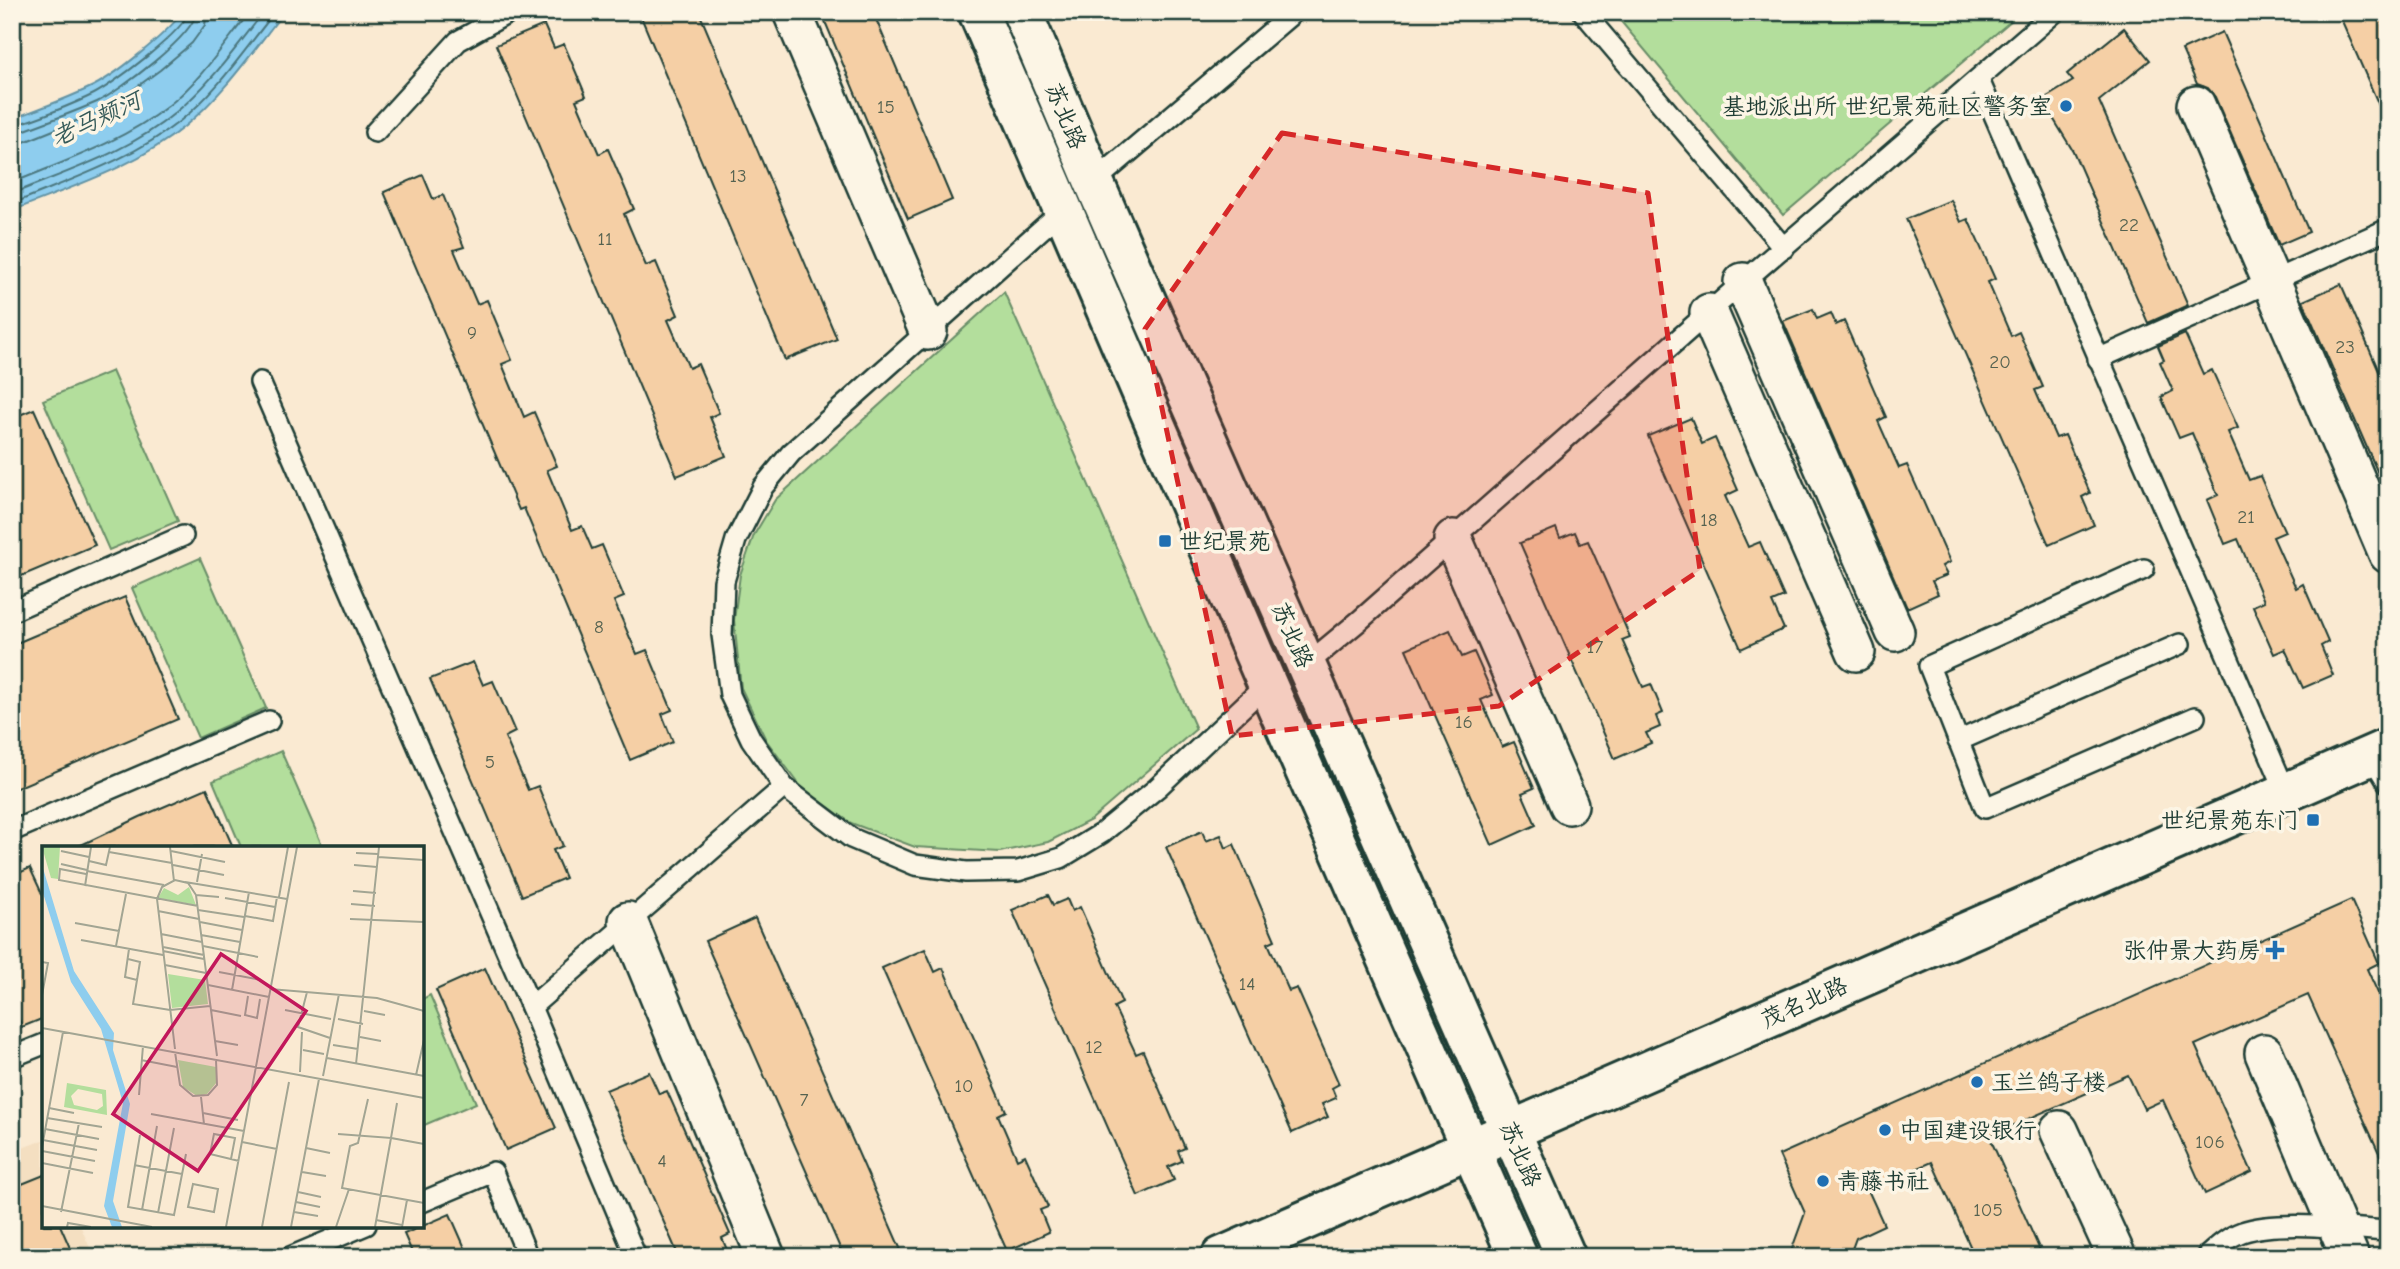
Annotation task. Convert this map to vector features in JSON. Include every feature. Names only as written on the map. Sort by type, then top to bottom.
[{"type":"main road","name":"苏北路","points":[[978,12],[1267,684],[1518,1257]]},
{"type":"main road","name":"苏北路","points":[[1021,12],[1566,1257]]},
{"type":"main road","name":"茂名北路","points":[[1221,1257],[2286,792],[2382,762]]},
{"type":"street","points":[[792,12],[928,331]]},
{"type":"street","points":[[2196,105],[2388,554]]},
{"type":"street","points":[[1744,282],[1895,632]]},
{"type":"street","points":[[1709,313],[1856,652]]},
{"type":"street","points":[[1453,539],[1569,804]]},
{"type":"street","points":[[628,921],[766,1257]]},
{"type":"street","points":[[2264,1053],[2345,1243]]},
{"type":"street","points":[[2059,1130],[2117,1257]]},
{"type":"lane","points":[[375,132],[458,41],[510,12]]},
{"type":"lane","points":[[1094,182],[1294,12]]},
{"type":"lane","points":[[1583,12],[1784,247]]},
{"type":"lane","points":[[1306,665],[2055,12]]},
{"type":"lane","points":[[1979,80],[2286,792]]},
{"type":"lane","points":[[1063,210],[791,453],[763,487],[736,540],[724,581],[722,635],[730,695],[751,739],[784,787],[851,838],[915,866],[966,872],[1018,871],[1060,858],[1102,833],[1157,788],[1267,684]]},
{"type":"lane","points":[[2098,359],[2388,229]]},
{"type":"lane","points":[[260,382],[531,1007],[636,1257]]},
{"type":"lane","points":[[12,611],[183,536]]},
{"type":"lane","points":[[2144,569],[1929,666],[1984,808],[2195,717]]},
{"type":"lane","points":[[1958,741],[2180,644]]},
{"type":"lane","points":[[12,831],[268,721]]},
{"type":"lane","points":[[531,1007],[784,787]]},
{"type":"lane","points":[[12,1058],[42,1045]]},
{"type":"lane","points":[[424,1201],[493,1172],[528,1257]]},
{"type":"lane","points":[[290,1257],[361,1227]]},
{"type":"lane","points":[[2206,1257],[2239,1233],[2255,1229],[2301,1227],[2345,1243],[2388,1231]]},
{"type":"highlighted area","points":[[1282,133],[1648,193],[1700,570],[1499,706],[1232,736],[1145,329]]},
{"type":"shaded area","points":[[42,1140],[42,1227],[81,1227],[94,1257],[12,1257],[12,1152]]},
{"type":"green space","points":[[1613,12],[2009,12],[2012,20],[1783,215]]},
{"type":"green space","points":[[1004,292],[1196,729],[1091,820],[1048,842],[1000,852],[915,847],[851,823],[802,788],[766,740],[741,688],[734,620],[740,575],[754,535],[775,500]]},
{"type":"green space","points":[[112,371],[178,521],[109,550],[43,400]]},
{"type":"green space","points":[[200,558],[266,708],[198,738],[132,588]]},
{"type":"green space","points":[[281,751],[323,846],[241,846],[213,781]]},
{"type":"green space","points":[[430,995],[476,1103],[424,1125],[424,998]]},
{"type":"water","name":"老马颊河","points":[[183,12],[284,12],[213,100],[166,140],[124,165],[12,211],[12,119],[70,96],[112,75],[165,32]]},
{"type":"building","points":[[639,12],[699,12],[837,339],[785,360]]},
{"type":"building","points":[[821,12],[873,12],[952,200],[908,219]]},
{"type":"building","points":[[2338,12],[2388,12],[2388,126]]},
{"type":"building","points":[[544,25],[554,48],[564,44],[586,96],[576,100],[599,154],[608,149],[634,209],[624,214],[646,266],[656,262],[678,315],[668,320],[689,368],[698,364],[719,413],[710,417],[726,456],[677,476],[496,45]]},
{"type":"building","points":[[2124,28],[2150,60],[2099,101],[2188,305],[2148,323],[2073,151],[2042,100],[2073,81],[2067,74]]},
{"type":"building","points":[[2222,32],[2309,232],[2279,245],[2215,97],[2208,88],[2197,84],[2182,50]]},
{"type":"building","points":[[423,175],[433,199],[443,195],[464,247],[454,250],[477,304],[487,300],[512,360],[502,364],[524,417],[534,412],[557,466],[547,470],[572,530],[582,526],[592,549],[602,545],[624,597],[614,601],[637,654],[647,650],[672,710],[662,714],[673,742],[630,760],[524,508],[519,510],[384,192]]},
{"type":"building","points":[[1951,200],[1961,222],[1968,219],[1995,279],[1988,282],[2011,336],[2019,332],[2043,387],[2035,390],[2056,438],[2065,435],[2090,493],[2082,497],[2094,525],[2049,545],[1906,219]]},
{"type":"building","points":[[2341,284],[2388,392],[2388,496],[2303,301]]},
{"type":"building","points":[[1813,309],[1817,319],[1831,313],[1836,325],[1844,321],[1886,417],[1878,421],[1899,468],[1907,465],[1950,562],[1942,566],[1947,575],[1932,581],[1938,594],[1907,608],[1783,321]]},
{"type":"building","points":[[2185,334],[2203,374],[2212,370],[2238,428],[2228,432],[2249,480],[2260,476],[2285,532],[2273,537],[2296,588],[2303,584],[2328,642],[2321,646],[2333,675],[2303,688],[2285,649],[2274,654],[2253,606],[2264,601],[2238,539],[2225,544],[2207,500],[2218,495],[2192,433],[2179,438],[2161,397],[2173,391],[2160,362],[2164,360],[2158,346]]},
{"type":"building","points":[[34,409],[95,545],[12,580],[12,418]]},
{"type":"building","points":[[1691,418],[1702,444],[1715,438],[1738,490],[1725,496],[1748,547],[1760,542],[1784,597],[1772,602],[1784,629],[1741,649],[1648,436]]},
{"type":"building","points":[[1556,528],[1560,538],[1575,532],[1580,544],[1588,541],[1630,637],[1622,640],[1643,687],[1651,684],[1663,713],[1656,716],[1660,727],[1646,733],[1651,743],[1615,759],[1520,543]]},
{"type":"building","points":[[125,597],[178,719],[12,790],[12,645]]},
{"type":"building","points":[[1450,630],[1462,657],[1474,652],[1493,695],[1481,700],[1502,747],[1514,742],[1534,788],[1522,793],[1536,825],[1492,845],[1406,649]]},
{"type":"building","points":[[473,662],[483,685],[493,681],[515,732],[505,737],[528,790],[538,786],[563,846],[553,850],[565,878],[522,896],[430,679]]},
{"type":"building","points":[[207,788],[233,846],[79,846]]},
{"type":"building","points":[[1202,831],[1206,841],[1221,835],[1226,848],[1234,844],[1275,940],[1268,943],[1289,991],[1297,988],[1339,1084],[1332,1088],[1336,1098],[1322,1104],[1328,1117],[1292,1133],[1166,847]]},
{"type":"building","points":[[30,868],[42,894],[42,1019],[22,1027],[12,1004],[12,876]]},
{"type":"building","points":[[1048,895],[1053,905],[1067,899],[1072,911],[1080,907],[1122,1003],[1114,1007],[1136,1054],[1143,1051],[1185,1148],[1178,1151],[1182,1161],[1168,1167],[1174,1180],[1138,1196],[1012,910]]},
{"type":"building","points":[[2351,900],[2379,963],[2367,969],[2388,1015],[2388,1173],[2308,995],[2195,1045],[2252,1172],[2205,1194],[2163,1100],[2144,1109],[2128,1075],[1989,1136],[2043,1257],[1975,1257],[1932,1162],[1868,1190],[1884,1225],[1856,1238],[1849,1257],[1789,1257],[1805,1213],[1779,1155]]},
{"type":"building","points":[[755,918],[904,1257],[844,1257],[705,941]]},
{"type":"building","points":[[925,949],[935,972],[943,968],[1006,1111],[998,1115],[1017,1159],[1025,1155],[1048,1207],[1040,1210],[1049,1232],[1007,1251],[882,968]]},
{"type":"building","points":[[485,968],[556,1128],[506,1150],[436,990]]},
{"type":"building","points":[[649,1072],[659,1094],[667,1091],[688,1138],[730,1234],[722,1238],[730,1257],[679,1257],[606,1090]]},
{"type":"building","points":[[42,1176],[42,1227],[61,1227],[74,1257],[12,1257],[12,1188]]},
{"type":"building","points":[[450,1214],[469,1257],[414,1257],[404,1234]]},
{"type":"place","name":"基地派出所 世纪景苑社区警务室","points":[[2066,106]]},
{"type":"place","name":"世纪景苑","points":[[1165,541]]},
{"type":"place","name":"世纪景苑东门","points":[[2313,820]]},
{"type":"place","name":"张仲景大药房","points":[[2275,950]]},
{"type":"place","name":"玉兰鸽子楼","points":[[1977,1082]]},
{"type":"place","name":"中国建设银行","points":[[1885,1130]]},
{"type":"place","name":"青藤书社","points":[[1823,1181]]}]
